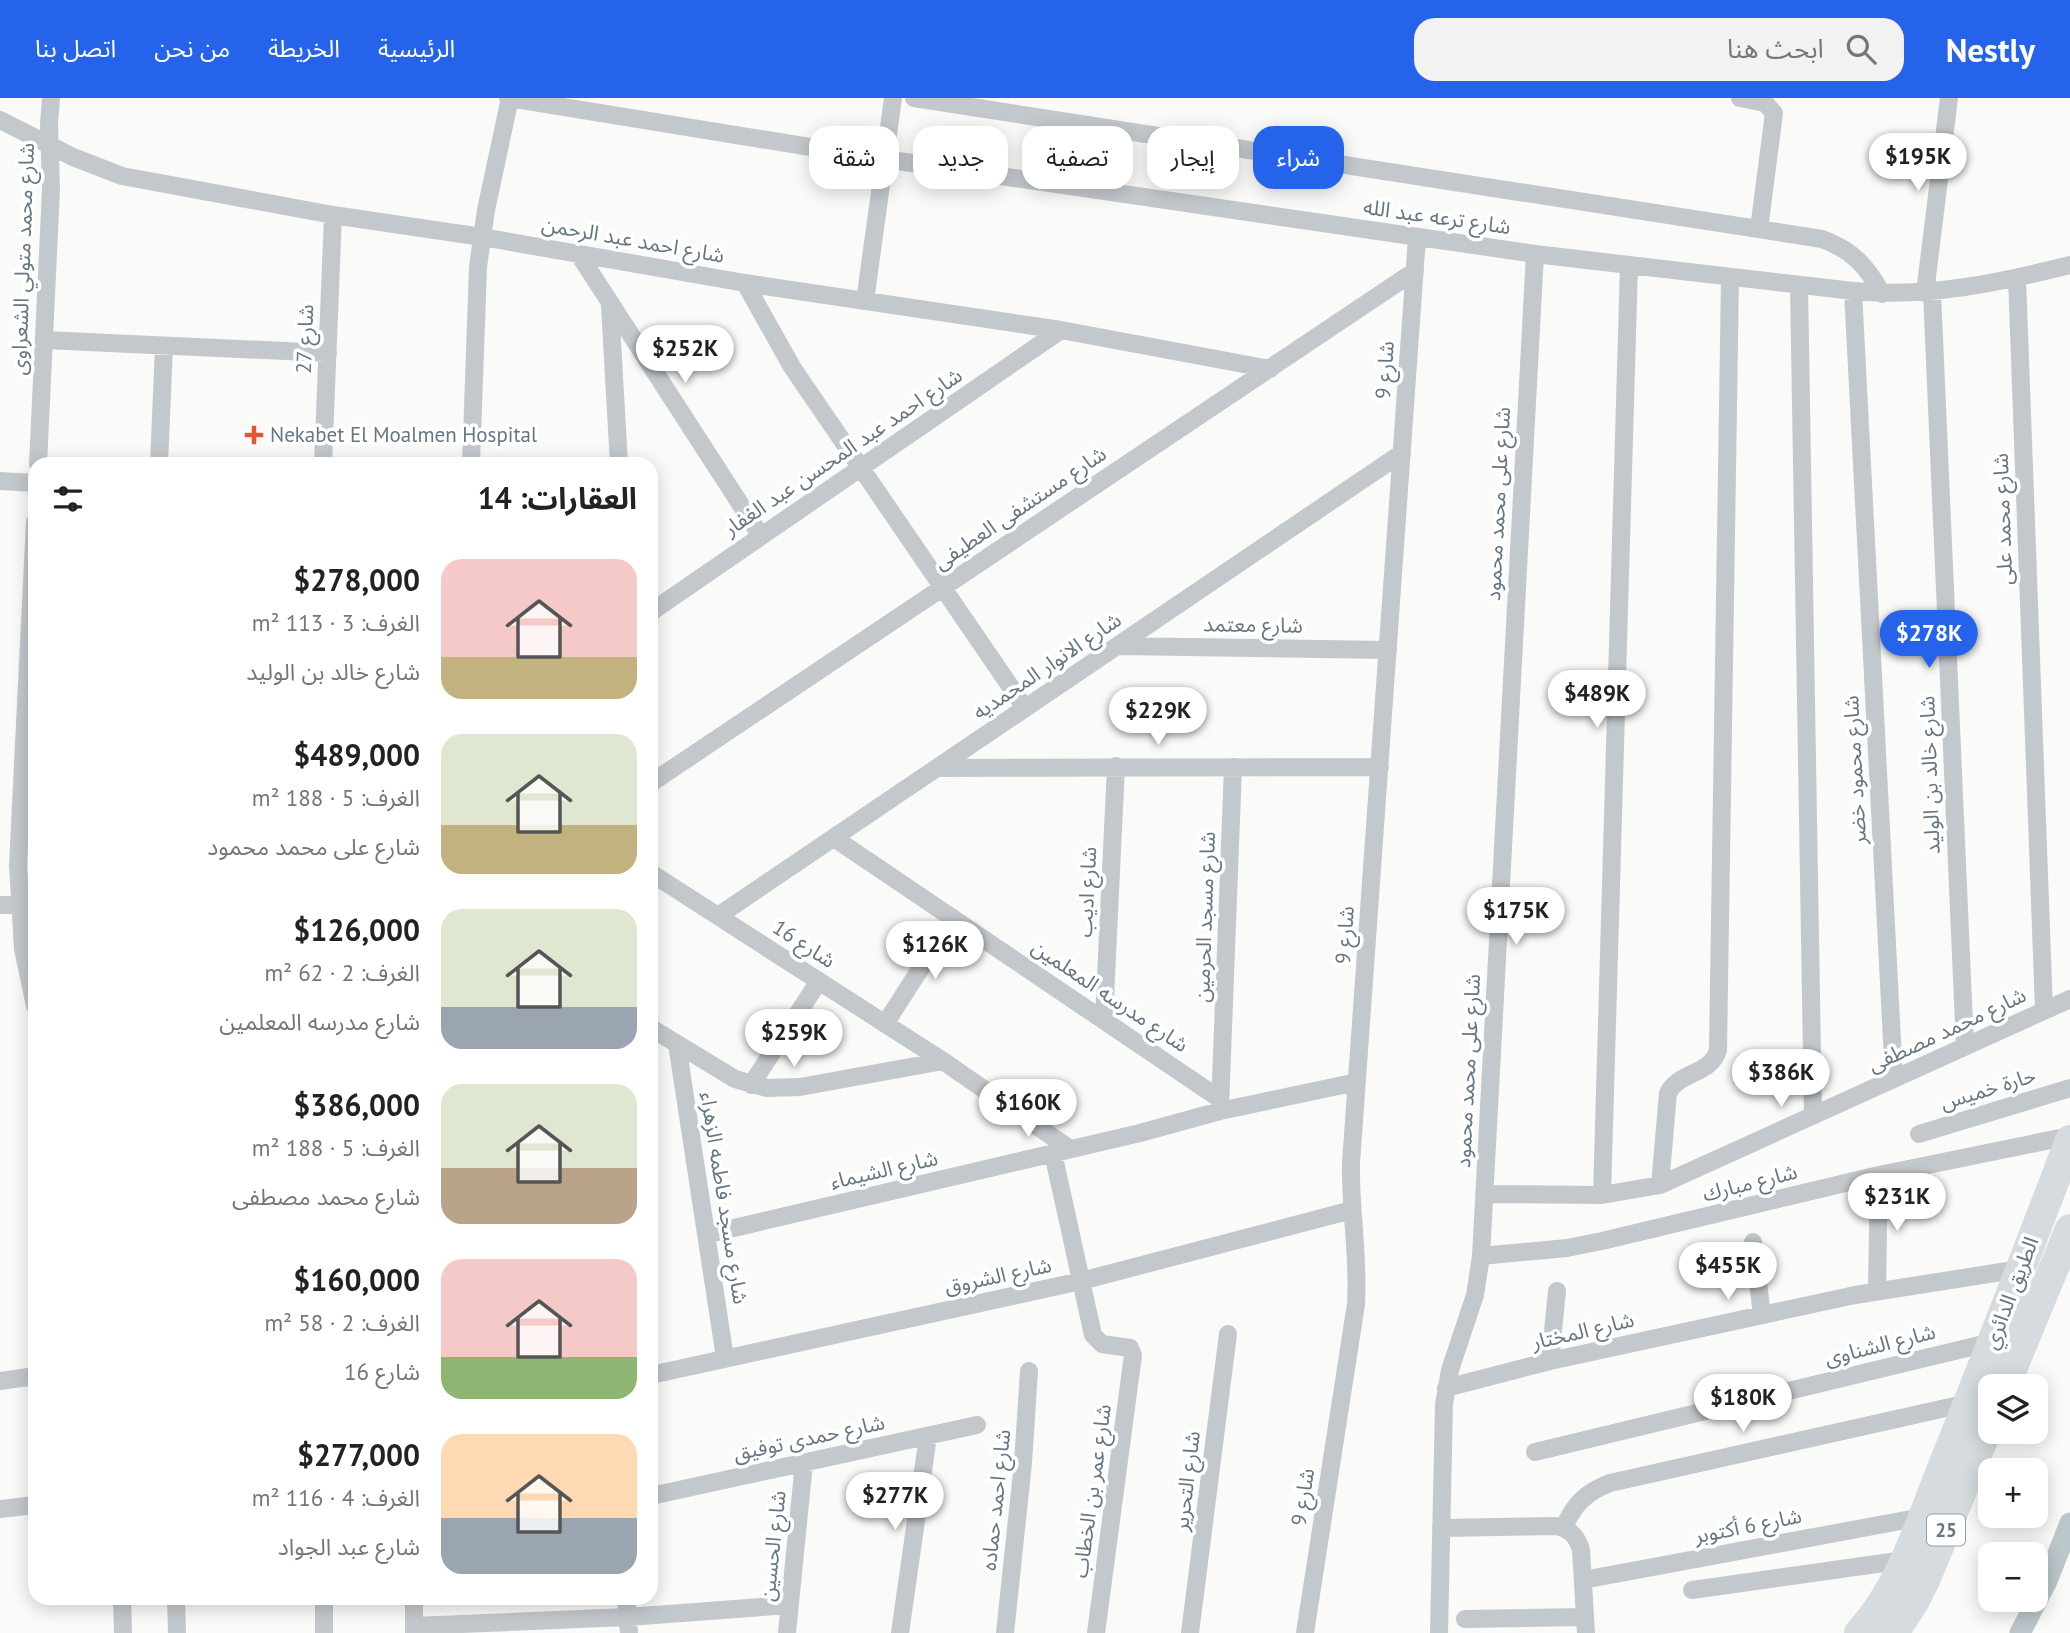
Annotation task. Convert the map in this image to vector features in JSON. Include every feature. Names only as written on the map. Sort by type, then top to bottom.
[{"type":"highway","name":"الطريق الدائري","points":[[1859,1633],[1879,1609],[1905,1560],[2020,1269],[2057,1211],[2070,1138]]},
{"type":"highway","name":"الطريق الدائري","points":[[2010,1374],[2070,1229]]},
{"type":"highway","name":"25","points":[[1894,1633],[1926,1578],[1981,1444]]},
{"type":"street","name":"شارع محمد متولي الشعراوى","points":[[38,457],[51,190],[51,98]]},
{"type":"street","points":[[471,457],[476,298],[482,237],[509,98]]},
{"type":"street","name":"شارع ترعه عبد الله","points":[[509,98],[809,147]]},
{"type":"street","points":[[889,126],[893,98]]},
{"type":"street","points":[[914,98],[1822,239],[1856,256],[1869,270],[1882,294]]},
{"type":"street","points":[[1740,98],[1765,103],[1774,113],[1759,229]]},
{"type":"street","name":"شارع خالد بن الوليد","points":[[1949,98],[1929,292],[1965,1047]]},
{"type":"street","name":"شارع احمد عبد الرحمن","points":[[0,120],[73,157],[122,176],[333,215],[482,237],[745,283],[1061,330],[1270,369]]},
{"type":"street","name":"شارع ترعه عبد الله","points":[[899,161],[1535,254],[1882,294],[1966,288],[2070,265]]},
{"type":"street","points":[[865,301],[880,189]]},
{"type":"street","name":"شارع 27","points":[[323,457],[333,215]]},
{"type":"street","name":"شارع 9","points":[[1305,1633],[1356,1304],[1357,1256],[1350,1163],[1417,237]]},
{"type":"street","points":[[578,253],[761,536]]},
{"type":"street","name":"شارع على محمد محمود","points":[[1439,1633],[1446,1388],[1475,1295],[1480,1255],[1535,254]]},
{"type":"street","points":[[1602,1195],[1629,265]]},
{"type":"street","name":"شارع مستشفى العطيفى","points":[[658,778],[1415,271]]},
{"type":"street","points":[[1660,1185],[1668,1093],[1674,1083],[1712,1062],[1718,1049],[1730,277]]},
{"type":"street","name":"شارع محمد على","points":[[2017,278],[2045,1010]]},
{"type":"street","points":[[745,283],[792,367],[1025,708]]},
{"type":"street","points":[[1799,285],[1813,1116]]},
{"type":"street","name":"شارع محمود خضر","points":[[1853,291],[1894,1079]]},
{"type":"street","points":[[610,306],[619,457]]},
{"type":"street","name":"شارع احمد عبد المحسن عبد الغفار","points":[[658,607],[1061,330]]},
{"type":"street","points":[[44,341],[328,353]]},
{"type":"street","points":[[159,457],[164,346]]},
{"type":"street","name":"شارع الانوار المحمديه","points":[[718,916],[1402,453]]},
{"type":"street","points":[[0,481],[28,483]]},
{"type":"street","name":"شارع معتمد","points":[[1118,646],[1388,650]]},
{"type":"street","points":[[28,663],[18,865],[27,904],[23,949],[28,973]]},
{"type":"street","name":"شارع اديب","points":[[1104,1019],[1116,766]]},
{"type":"street","name":"شارع مسجد الحرمين","points":[[1220,1105],[1233,767]]},
{"type":"street","points":[[937,768],[1380,767]]},
{"type":"street","name":"شارع مدرسه المعلمين","points":[[834,838],[1104,1019],[1220,1105]]},
{"type":"street","name":"شارع 16","points":[[658,877],[943,1061],[1062,1151]]},
{"type":"street","points":[[0,905],[27,904]]},
{"type":"street","points":[[885,1024],[953,918]]},
{"type":"street","points":[[751,1085],[819,981]]},
{"type":"street","name":"شارع محمد مصطفى","points":[[1484,1194],[1602,1195],[1660,1185],[2070,999]]},
{"type":"street","points":[[658,1032],[735,1079],[751,1085],[783,1089],[943,1061]]},
{"type":"street","name":"شارع مسجد فاطمه الزهراء","points":[[677,1044],[725,1359]]},
{"type":"street","name":"شارع الشيماء","points":[[708,1234],[1062,1151],[1220,1105],[1357,1082]]},
{"type":"street","name":"حارة خميس","points":[[1919,1134],[2070,1088]]},
{"type":"street","name":"شارع مبارك","points":[[1480,1255],[1567,1248],[1879,1175],[2070,1138]]},
{"type":"street","points":[[1062,1151],[1081,1281]]},
{"type":"street","points":[[1877,1290],[1879,1175]]},
{"type":"street","name":"شارع الشروق","points":[[658,1373],[1081,1281],[1352,1210]]},
{"type":"street","points":[[1753,1242],[1762,1315]]},
{"type":"street","name":"شارع المختار","points":[[1446,1388],[1550,1361],[1877,1290],[2020,1269]]},
{"type":"street","name":"شارع عمر بن الخطاب","points":[[1081,1281],[1096,1341],[1102,1345],[1130,1348],[1133,1355],[1096,1633]]},
{"type":"street","points":[[1550,1361],[1557,1291]]},
{"type":"street","name":"شارع التحرير","points":[[1190,1633],[1228,1334]]},
{"type":"street","name":"شارع الشناوى","points":[[1535,1452],[1992,1342]]},
{"type":"street","name":"شارع احمد حماده","points":[[1005,1633],[1023,1463],[1029,1371]]},
{"type":"street","points":[[0,1381],[28,1377]]},
{"type":"street","points":[[1564,1528],[1576,1504],[1597,1488],[1609,1483],[1968,1403]]},
{"type":"street","name":"شارع حمدى توفيق","points":[[658,1494],[977,1425]]},
{"type":"street","points":[[900,1633],[928,1436]]},
{"type":"street","name":"شارع الحسين","points":[[787,1633],[804,1463]]},
{"type":"street","points":[[0,1509],[28,1506]]},
{"type":"street","name":"شارع 6 أكتوبر","points":[[1583,1580],[1922,1517]]},
{"type":"street","points":[[1441,1528],[1564,1528],[1578,1541],[1586,1625],[1465,1619]]},
{"type":"street","points":[[1692,1590],[1905,1560]]},
{"type":"street","points":[[122,1605],[123,1633]]},
{"type":"street","points":[[176,1605],[177,1633]]},
{"type":"street","points":[[324,1605],[324,1633]]},
{"type":"street","points":[[414,1605],[414,1630],[629,1625],[789,1605]]},
{"type":"street","points":[[627,1605],[629,1625]]},
{"type":"waterway","points":[[2020,1633],[2047,1581],[2070,1523]]},
{"type":"place","name":"Nekabet El Moalmen Hospital","points":[[254,435]]}]
